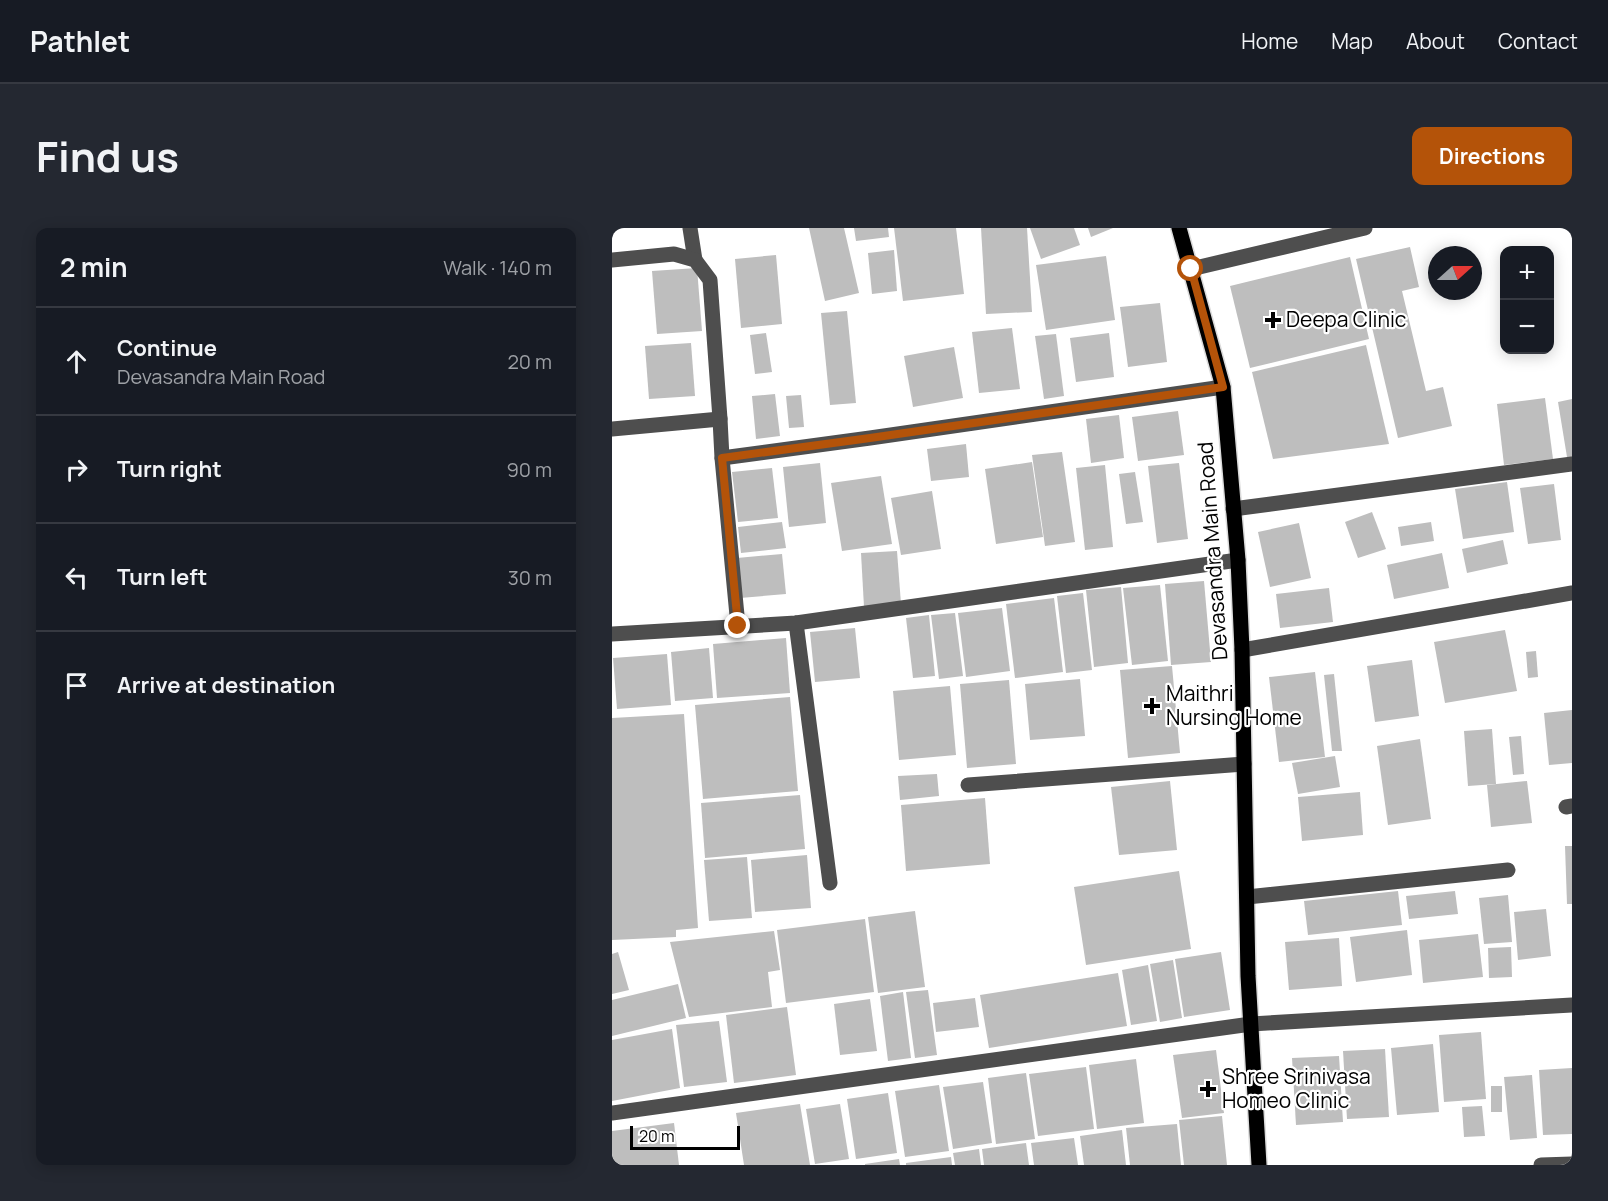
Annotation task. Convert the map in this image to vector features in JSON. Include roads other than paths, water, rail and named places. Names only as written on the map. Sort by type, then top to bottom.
[{"type":"main road","name":"Devasandra Main Road","points":[[1179,228],[1223,387],[1238,560],[1251,1024],[1259,1165]]},
{"type":"street","points":[[690,228],[695,260],[710,280],[722,458],[738,626]]},
{"type":"street","points":[[1191,269],[1365,228]]},
{"type":"street","points":[[612,260],[674,254],[695,260]]},
{"type":"street","points":[[722,458],[1223,387]]},
{"type":"street","points":[[612,429],[720,419]]},
{"type":"street","points":[[1233,509],[1572,464]]},
{"type":"street","points":[[612,634],[796,623],[1238,560]]},
{"type":"street","points":[[1242,650],[1572,593]]},
{"type":"street","points":[[796,623],[830,883]]},
{"type":"street","points":[[968,785],[1244,764]]},
{"type":"street","points":[[1247,897],[1508,870]]},
{"type":"street","points":[[612,1113],[1251,1024],[1572,1005]]},
{"type":"street","points":[[1541,1165],[1572,1164]]},
{"type":"place","name":"Deepa Clinic","points":[[1273,320]]},
{"type":"place","name":"Maithri Nursing Home","points":[[1152,706]]},
{"type":"place","name":"Shree Srinivasa Homeo Clinic","points":[[1208,1089]]}]
